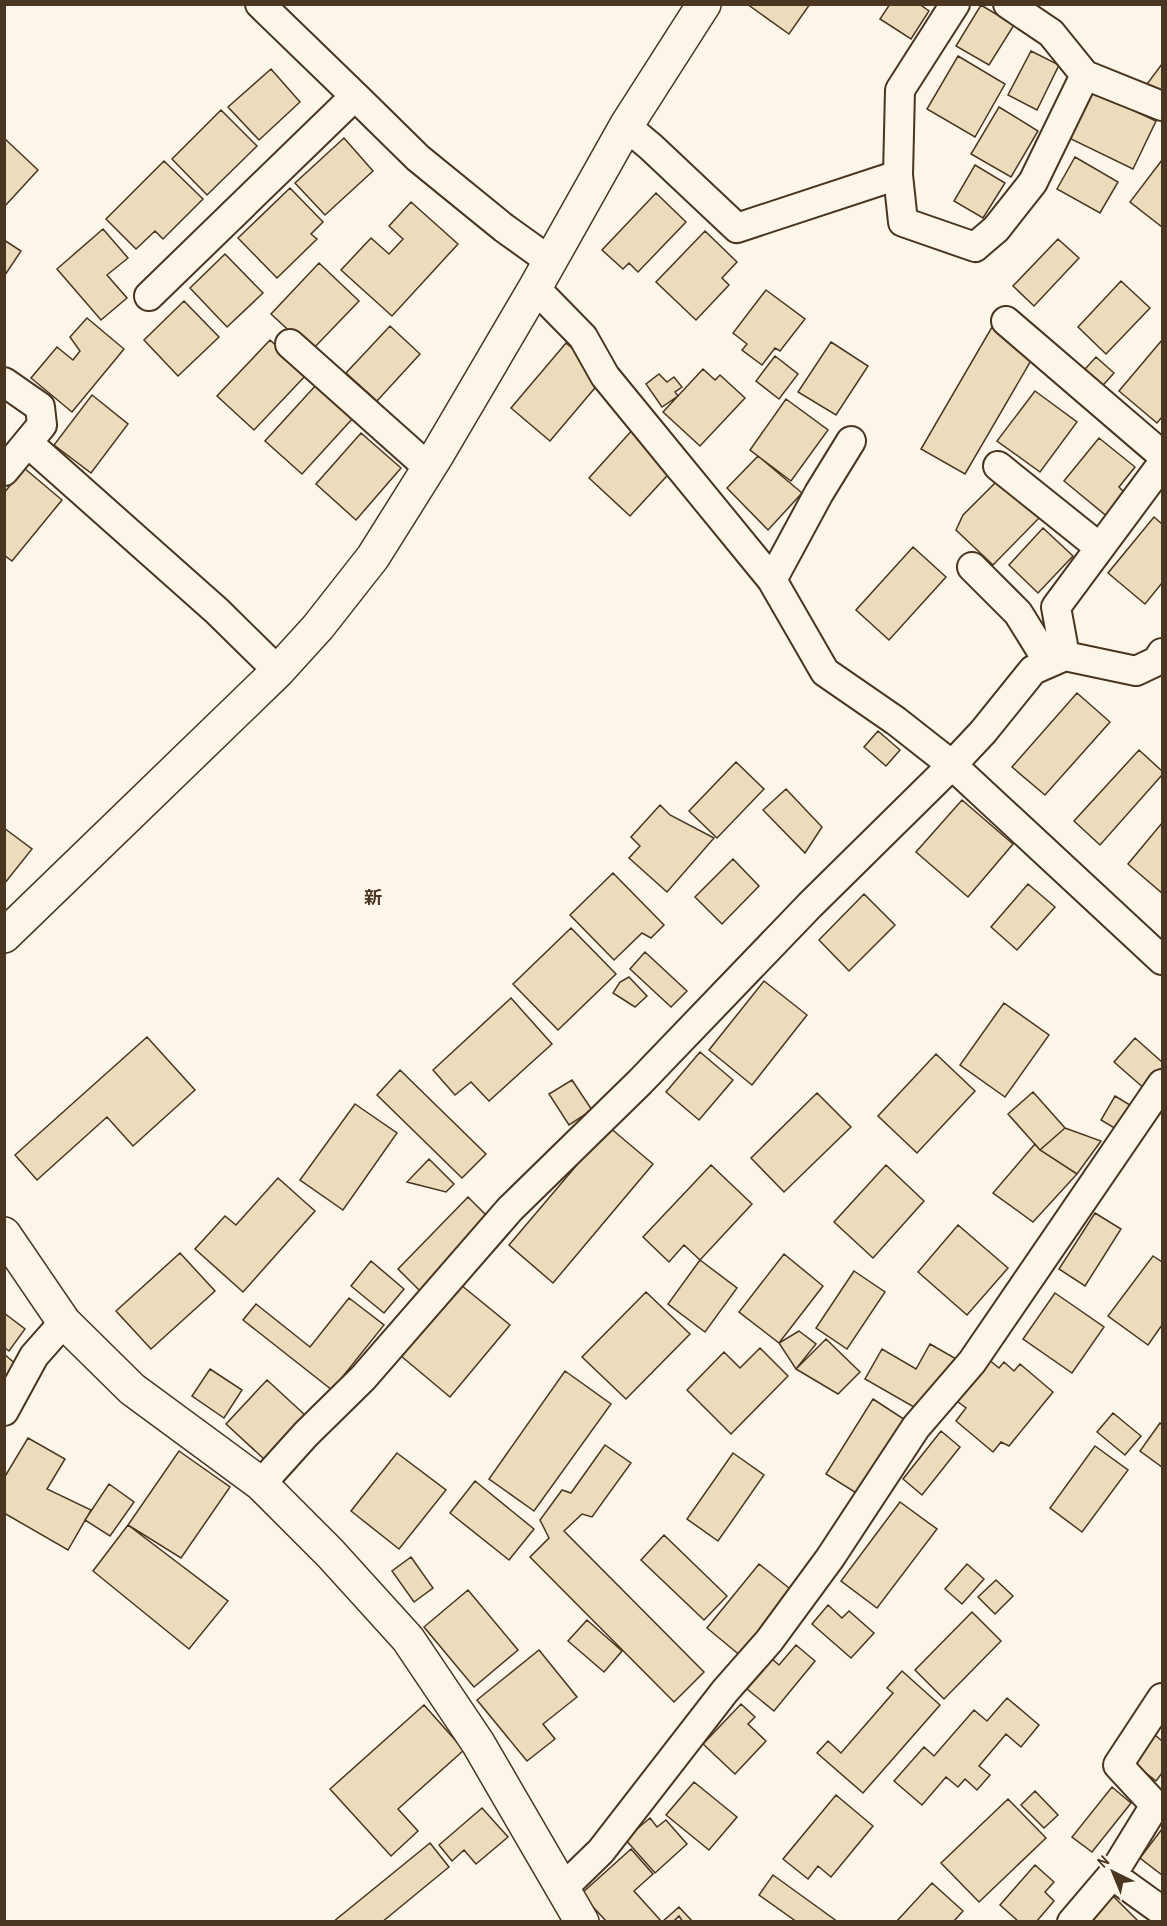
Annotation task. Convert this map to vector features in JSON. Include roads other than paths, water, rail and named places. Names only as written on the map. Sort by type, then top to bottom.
[{"type":"street","points":[[260,4],[418,158],[504,228],[543,274],[605,376],[772,580],[825,672],[896,721],[952,765],[1162,960]]},
{"type":"street","points":[[4,936],[278,671],[318,627],[373,557],[429,468],[543,274],[626,126],[704,4]]},
{"type":"street","points":[[955,4],[900,90],[898,175],[903,222],[975,248],[996,230],[1033,182],[1085,75]]},
{"type":"street","points":[[1008,4],[1052,33],[1085,75],[1162,106]]},
{"type":"street","points":[[149,296],[355,96]]},
{"type":"street","points":[[626,126],[737,228],[898,175]]},
{"type":"street","points":[[1006,321],[1162,455]]},
{"type":"street","points":[[290,344],[429,468]]},
{"type":"street","points":[[4,382],[40,407],[42,425],[4,471]]},
{"type":"street","points":[[772,580],[819,493],[851,441]]},
{"type":"street","points":[[28,443],[217,611],[278,671]]},
{"type":"street","points":[[1057,659],[1056,607],[1162,464]]},
{"type":"street","points":[[998,466],[1099,547]]},
{"type":"street","points":[[972,567],[1018,613],[1057,659]]},
{"type":"street","points":[[261,1484],[306,1434],[363,1378],[510,1209],[640,1082],[810,905],[952,765],[983,732],[1033,670],[1057,659],[1136,671],[1157,661],[1162,653]]},
{"type":"street","points":[[562,1889],[601,1851],[725,1691],[770,1641],[830,1558],[916,1426],[972,1362],[1162,1084]]},
{"type":"street","points":[[4,1234],[64,1322],[132,1389],[261,1484],[330,1553],[408,1639],[477,1743],[582,1922]]},
{"type":"street","points":[[4,1411],[34,1356],[64,1322]]},
{"type":"street","points":[[1072,1922],[1113,1875],[1155,1805],[1118,1765],[1162,1698]]},
{"type":"street","points":[[1113,1875],[1162,1911]]},
{"type":"district","name":"新","points":[[373,898]]}]
